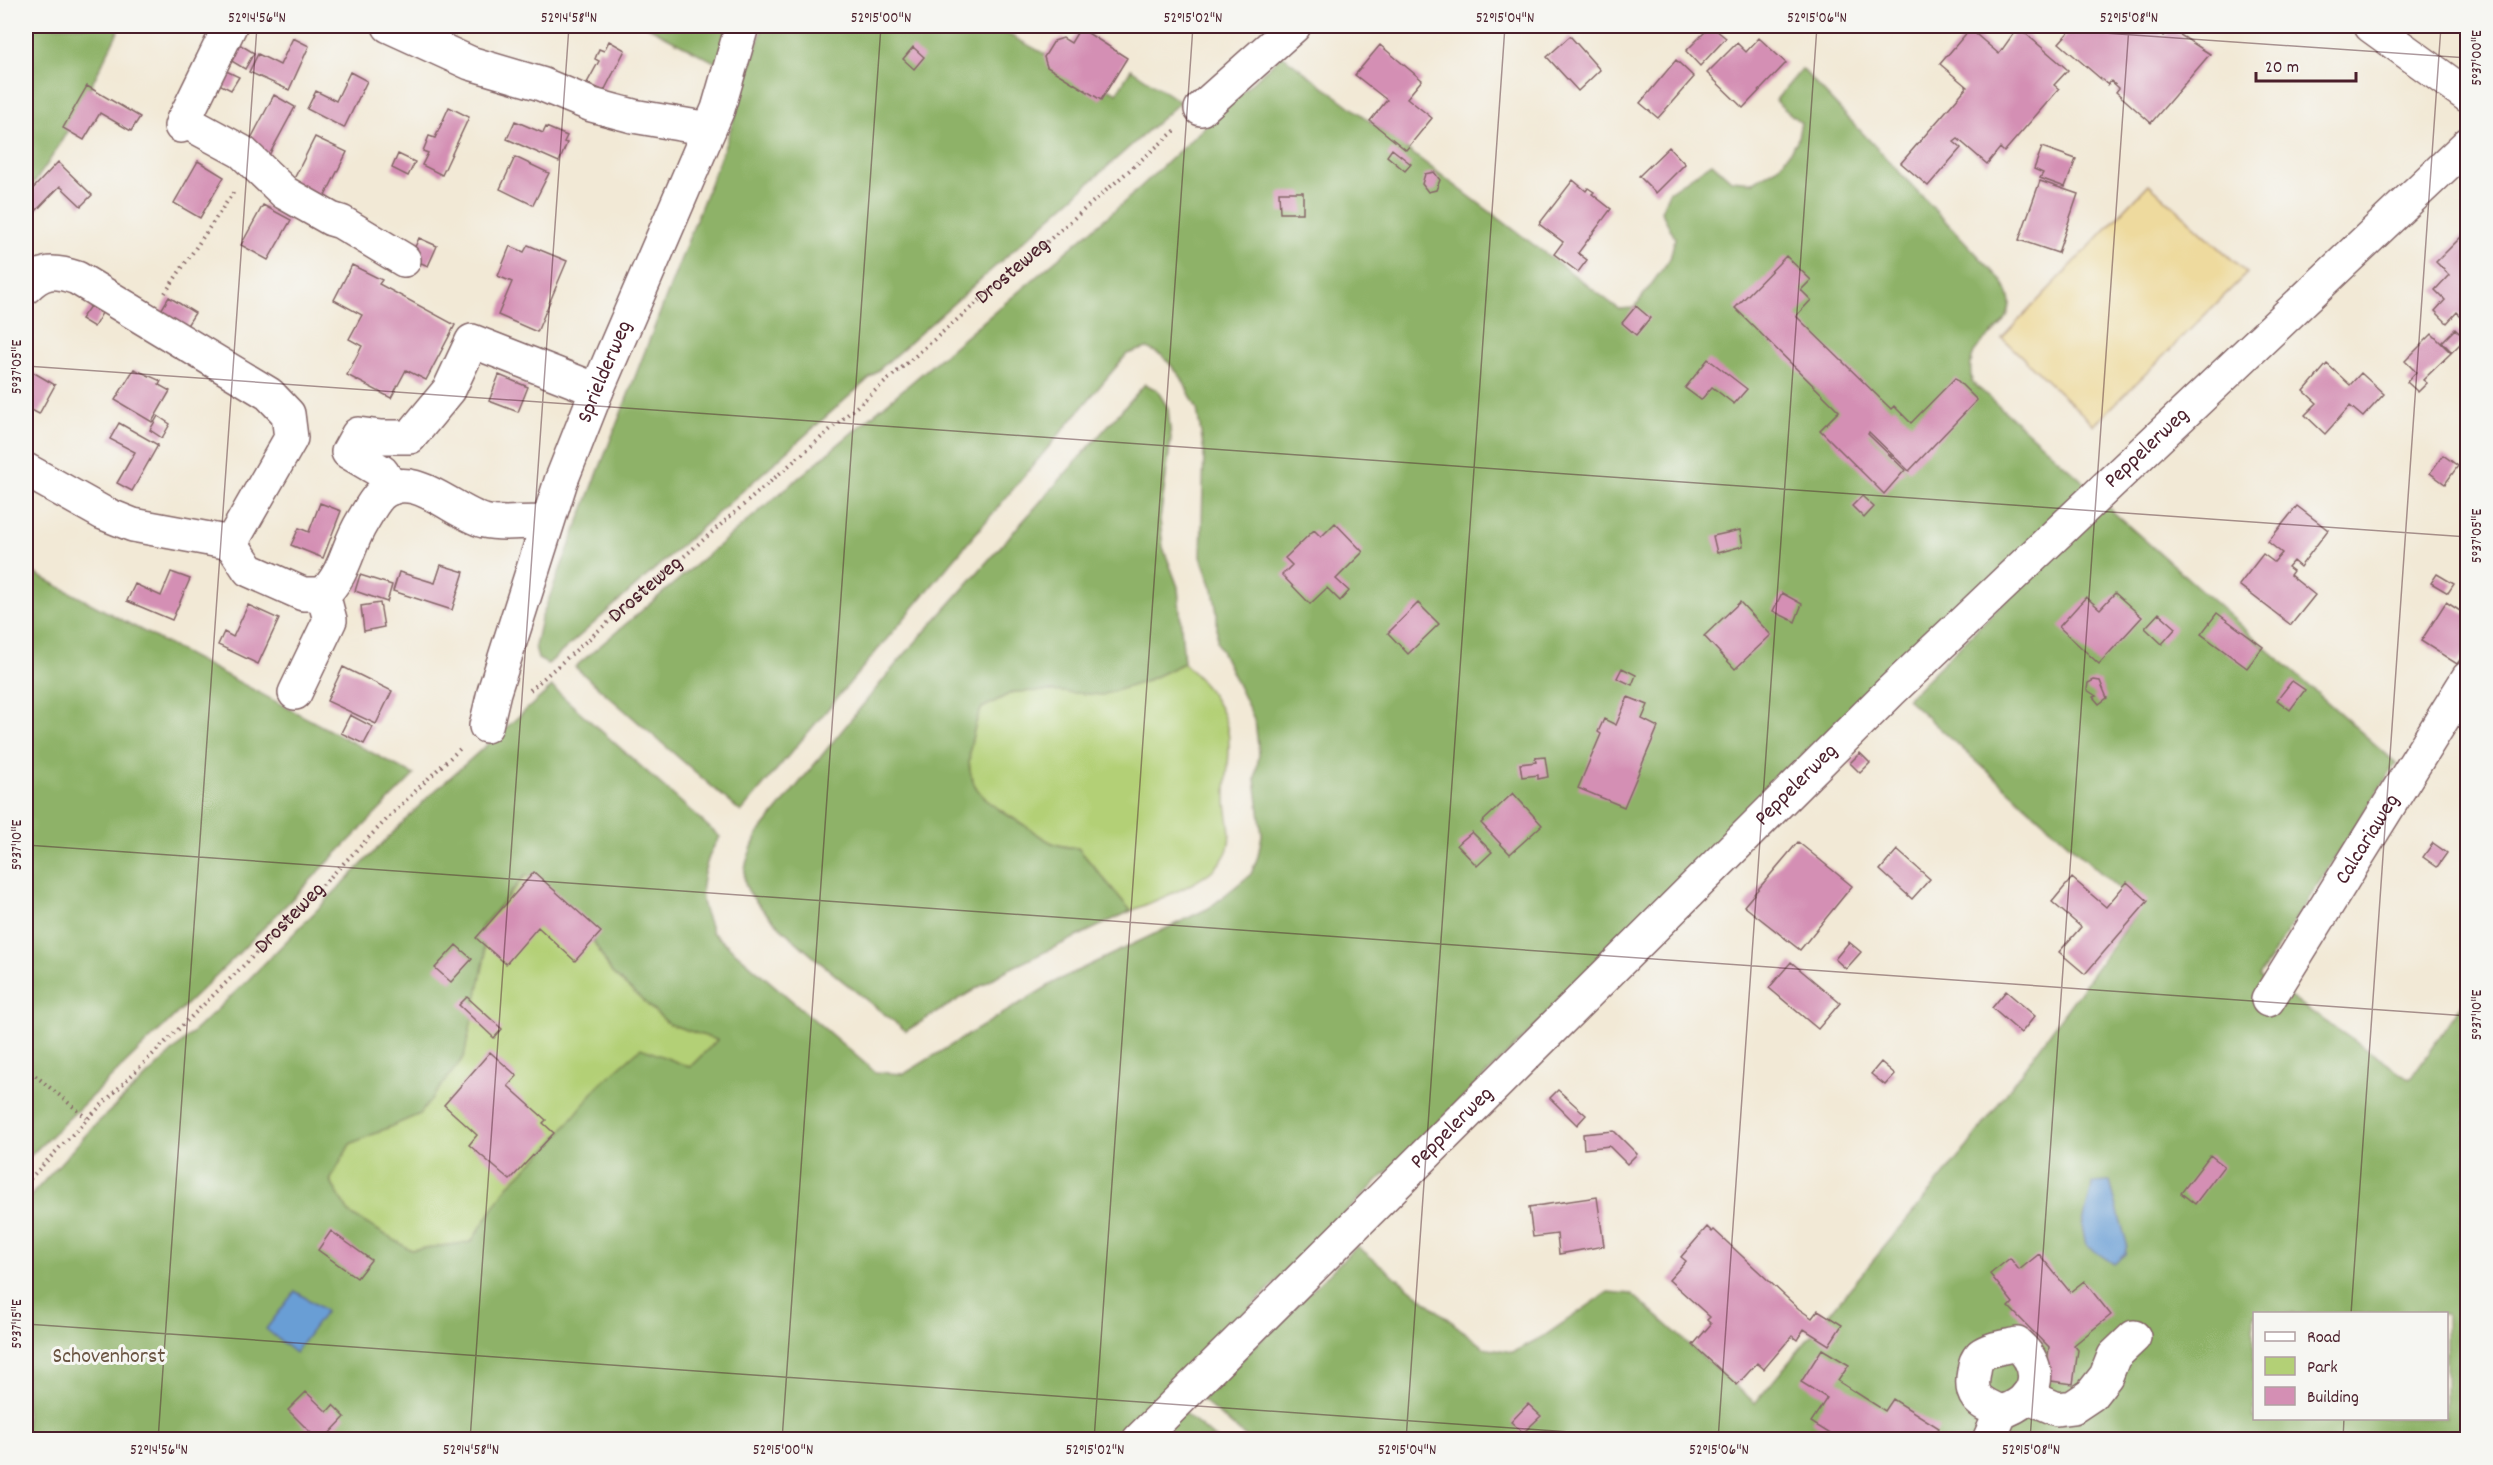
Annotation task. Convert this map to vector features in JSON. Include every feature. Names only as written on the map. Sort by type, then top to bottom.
[{"type":"street","points":[[230,26],[182,123],[242,152],[285,193],[331,219],[341,222],[404,260]]},
{"type":"street","points":[[389,26],[470,63],[541,84],[592,105],[633,116],[709,129]]},
{"type":"street","name":"Sprielderweg","points":[[486,726],[494,692],[547,523],[597,390],[718,109],[742,26]]},
{"type":"street","points":[[1201,109],[1294,26]]},
{"type":"street","points":[[2371,26],[2468,96]]},
{"type":"street","name":"Peppelerweg","points":[[1138,1440],[1891,691],[2468,144]]},
{"type":"street","points":[[26,287],[39,274],[57,271],[77,278],[268,394],[288,414],[291,438],[231,543]]},
{"type":"street","points":[[392,488],[382,472],[348,452],[358,434],[410,437],[449,390],[472,341],[597,390]]},
{"type":"street","points":[[26,470],[103,513],[133,525],[231,543],[249,570],[303,594],[323,594],[335,583],[360,525],[379,495],[403,484],[417,487],[464,513],[485,521],[508,524],[530,521],[547,523]]},
{"type":"street","points":[[295,693],[330,620],[323,594]]},
{"type":"street","name":"Calcariaweg","points":[[2268,1000],[2468,678]]},
{"type":"street","points":[[2006,1416],[2073,1407],[2091,1395],[2106,1376],[2114,1356],[2134,1336]]},
{"type":"path","name":"Drosteweg","points":[[26,1183],[87,1118],[241,967],[420,785],[1201,109]]},
{"type":"path","points":[[148,321],[185,261],[254,163]]},
{"type":"path","points":[[26,1068],[87,1118]]},
{"type":"green space","points":[[26,26],[121,26],[66,133],[26,193]]},
{"type":"green space","points":[[646,26],[734,26],[722,66]]},
{"type":"green space","points":[[763,26],[993,26],[1117,93],[1131,69],[1180,102],[548,664],[538,659],[535,646],[541,619],[727,140]]},
{"type":"green space","name":"Schovenhorst","points":[[1282,55],[1619,309],[1634,308],[1670,259],[1675,238],[1661,211],[1669,192],[1712,163],[1731,180],[1754,182],[1780,166],[1797,141],[1801,123],[1775,101],[1802,69],[2002,281],[2010,300],[2008,315],[2002,324],[1979,345],[1974,354],[1971,366],[1972,382],[2087,485],[1338,1220],[1119,1439],[26,1439],[26,1201],[93,1127],[248,980],[428,797],[552,687],[720,837],[709,858],[702,884],[703,904],[712,932],[875,1072],[904,1074],[1058,980],[1209,908],[1251,874],[1258,856],[1262,835],[1255,779],[1259,754],[1255,721],[1217,642],[1217,613],[1213,590],[1201,557],[1204,452],[1197,409],[1181,377],[1163,356],[1147,348],[1127,354],[741,812],[575,667],[1121,205]],"holes":[[[526,874],[580,918],[612,973],[669,1024],[717,1040],[690,1067],[641,1048],[599,1085],[553,1142],[508,1186],[471,1242],[411,1250],[350,1214],[330,1181],[350,1144],[420,1114],[464,1057],[485,957],[481,928]]]},
{"type":"green space","points":[[1145,384],[1157,390],[1168,408],[1171,439],[1160,520],[1163,547],[1178,587],[1184,663],[1144,682],[1102,695],[1049,691],[1013,692],[982,708],[978,715],[969,756],[973,782],[988,801],[1049,841],[1062,846],[1078,848],[1131,911],[1007,970],[906,1031],[817,960],[769,916],[752,897],[744,877],[750,853],[757,835],[897,663]]},
{"type":"green space","points":[[2103,503],[2396,763],[2259,976],[2410,1079],[2467,997],[2467,1439],[1249,1440],[1201,1399],[1357,1246],[1483,1347],[1513,1352],[1544,1336],[1608,1292],[1632,1294],[1755,1403],[1968,1146],[2140,908],[1907,699]]},
{"type":"green space","points":[[26,569],[414,775],[232,960],[26,1160]]},
{"type":"green space","points":[[1184,663],[1211,694],[1222,712],[1228,731],[1226,805],[1230,835],[1228,848],[1225,856],[1208,874],[1175,892],[1131,911],[1078,848],[1055,844],[1043,838],[998,808],[979,792],[970,770],[969,756],[972,739],[982,708],[1013,692],[1144,682]]},
{"type":"green space","points":[[527,874],[580,918],[612,973],[669,1024],[718,1040],[690,1067],[553,1143],[508,1186],[472,1242],[411,1250],[350,1214],[330,1181],[350,1144],[420,1114],[485,957],[481,928]]},
{"type":"green space","points":[[1183,1412],[1216,1439],[1156,1440]]},
{"type":"sand","points":[[2149,184],[2247,273],[2094,425],[2002,338]]},
{"type":"water","points":[[2110,1182],[2127,1244],[2125,1254],[2114,1264],[2086,1245],[2082,1226],[2093,1183]]},
{"type":"water","points":[[295,1291],[326,1311],[295,1353],[266,1329]]},
{"type":"building","points":[[1711,26],[1726,38],[1700,66],[1686,51]]},
{"type":"building","points":[[2074,26],[2152,26],[2164,36],[2171,29],[2210,54],[2151,123],[2116,92],[2119,88],[2111,81],[2108,85],[2059,43]]},
{"type":"building","points":[[2018,27],[2068,70],[2054,85],[2059,89],[2004,152],[2000,148],[1987,164],[1958,139],[1954,142],[1961,148],[1928,186],[1901,163],[1967,87],[1940,64],[1970,29],[1999,54]]},
{"type":"building","points":[[1080,28],[1127,58],[1101,100],[1047,67],[1044,57],[1054,41],[1063,38],[1071,43]]},
{"type":"building","points":[[1570,36],[1600,70],[1578,91],[1547,57]]},
{"type":"building","points":[[293,38],[309,46],[289,90],[249,72],[258,54],[280,65]]},
{"type":"building","points":[[1759,38],[1786,63],[1743,108],[1707,73],[1737,43],[1746,52]]},
{"type":"building","points":[[609,41],[625,50],[604,91],[587,83],[599,61],[595,59],[599,49],[604,51]]},
{"type":"building","points":[[239,44],[254,53],[245,69],[230,60]]},
{"type":"building","points":[[1380,45],[1422,80],[1407,98],[1432,118],[1406,150],[1370,121],[1387,100],[1355,75]]},
{"type":"building","points":[[913,47],[924,57],[914,69],[903,59]]},
{"type":"building","points":[[1676,60],[1694,77],[1658,118],[1640,103]]},
{"type":"building","points":[[224,70],[239,77],[231,90],[217,83]]},
{"type":"building","points":[[350,72],[367,81],[344,128],[307,109],[316,91],[336,101]]},
{"type":"building","points":[[87,86],[140,117],[131,131],[100,113],[84,140],[63,128]]},
{"type":"building","points":[[274,95],[295,107],[268,157],[247,146]]},
{"type":"building","points":[[449,107],[469,117],[442,175],[422,165],[428,153],[423,151],[429,136],[435,138]]},
{"type":"building","points":[[515,121],[543,133],[546,127],[567,136],[564,142],[567,143],[559,162],[507,139]]},
{"type":"building","points":[[315,137],[347,152],[322,202],[290,187]]},
{"type":"building","points":[[1669,147],[1685,164],[1656,193],[1639,176]]},
{"type":"building","points":[[2042,147],[2076,159],[2065,187],[2040,178],[2043,173],[2034,169]]},
{"type":"building","points":[[1392,149],[1411,164],[1405,171],[1387,156]]},
{"type":"building","points":[[398,154],[415,162],[408,176],[392,168]]},
{"type":"building","points":[[515,157],[549,173],[533,205],[500,189]]},
{"type":"building","points":[[198,161],[224,177],[200,218],[174,203]]},
{"type":"building","points":[[58,162],[92,195],[81,206],[60,186],[30,217],[26,212],[26,196]]},
{"type":"building","points":[[1434,172],[1440,180],[1436,190],[1428,192],[1422,184],[1425,174]]},
{"type":"building","points":[[1573,180],[1586,191],[1588,188],[1594,192],[1592,194],[1611,209],[1578,253],[1587,260],[1578,272],[1554,254],[1563,242],[1539,224]]},
{"type":"building","points":[[2040,181],[2078,194],[2058,253],[2019,240]]},
{"type":"building","points":[[1279,192],[1303,192],[1303,213],[1280,213]]},
{"type":"building","points":[[263,205],[291,220],[268,260],[241,245]]},
{"type":"building","points":[[2468,230],[2468,317],[2465,320],[2457,312],[2447,323],[2435,311],[2445,300],[2435,290],[2449,275],[2436,262]]},
{"type":"building","points":[[419,238],[437,246],[428,266],[410,258]]},
{"type":"building","points":[[528,245],[567,261],[537,332],[498,315],[512,282],[498,276],[510,246],[524,252]]},
{"type":"building","points":[[1786,256],[1811,280],[1801,290],[1811,300],[1796,316],[1891,409],[1894,406],[1911,423],[1955,378],[1977,400],[1909,471],[1869,432],[1868,434],[1905,470],[1884,494],[1820,430],[1839,411],[1735,308]]},
{"type":"building","points":[[352,265],[382,280],[379,284],[455,325],[426,380],[406,370],[391,398],[347,375],[362,346],[349,339],[362,315],[334,300]]},
{"type":"building","points":[[169,297],[195,313],[186,327],[160,312]]},
{"type":"building","points":[[90,306],[102,313],[94,327],[81,319]]},
{"type":"building","points":[[1636,306],[1650,318],[1636,335],[1622,323]]},
{"type":"building","points":[[2468,324],[2468,336],[2452,352],[2442,342],[2455,329],[2459,333]]},
{"type":"building","points":[[2432,334],[2451,353],[2423,380],[2427,383],[2418,392],[2407,382],[2416,372],[2405,361]]},
{"type":"building","points":[[1708,359],[1747,389],[1734,404],[1712,387],[1701,400],[1685,388]]},
{"type":"building","points":[[2327,364],[2350,385],[2361,373],[2384,394],[2363,417],[2350,406],[2325,434],[2305,415],[2317,403],[2304,391]]},
{"type":"building","points":[[26,368],[55,385],[39,414],[26,407]]},
{"type":"building","points":[[134,369],[161,381],[159,385],[170,391],[152,422],[115,400]]},
{"type":"building","points":[[499,375],[528,387],[518,412],[489,401]]},
{"type":"building","points":[[158,416],[170,424],[162,438],[150,430]]},
{"type":"building","points":[[119,423],[158,445],[132,491],[117,483],[135,452],[110,439]]},
{"type":"building","points":[[2443,455],[2458,466],[2445,484],[2430,473]]},
{"type":"building","points":[[1862,496],[1874,507],[1864,518],[1852,506]]},
{"type":"building","points":[[320,503],[341,511],[323,558],[291,545],[299,528],[309,532]]},
{"type":"building","points":[[2297,506],[2328,530],[2300,567],[2293,561],[2288,567],[2293,571],[2290,575],[2315,595],[2291,625],[2239,585],[2263,554],[2274,562],[2282,553],[2268,542]]},
{"type":"building","points":[[1335,523],[1363,552],[1336,579],[1349,591],[1340,601],[1327,588],[1310,604],[1282,575],[1292,565],[1285,558],[1314,530],[1321,537]]},
{"type":"building","points":[[1740,530],[1743,546],[1717,553],[1713,536]]},
{"type":"building","points":[[441,565],[464,572],[452,610],[393,591],[399,572],[435,583]]},
{"type":"building","points":[[171,572],[190,579],[172,620],[127,601],[135,584],[161,596]]},
{"type":"building","points":[[2437,574],[2454,584],[2448,593],[2431,583]]},
{"type":"building","points":[[360,575],[392,585],[387,602],[355,591]]},
{"type":"building","points":[[1782,593],[1802,604],[1795,622],[1773,611]]},
{"type":"building","points":[[2115,593],[2142,617],[2099,664],[2059,627],[2086,597],[2100,609]]},
{"type":"building","points":[[1740,602],[1771,635],[1735,669],[1704,636]]},
{"type":"building","points":[[2446,602],[2468,616],[2468,649],[2457,664],[2421,641]]},
{"type":"building","points":[[380,603],[384,627],[364,631],[361,606]]},
{"type":"building","points":[[1418,603],[1439,624],[1408,654],[1388,633]]},
{"type":"building","points":[[248,605],[279,619],[258,664],[218,645],[224,632],[233,637]]},
{"type":"building","points":[[2159,613],[2176,628],[2162,644],[2145,628]]},
{"type":"building","points":[[2217,613],[2263,647],[2247,668],[2201,634]]},
{"type":"building","points":[[343,667],[392,691],[376,724],[327,701]]},
{"type":"building","points":[[1622,668],[1636,675],[1632,685],[1617,678]]},
{"type":"building","points":[[2094,680],[2100,681],[2107,698],[2099,704],[2093,697],[2096,696],[2087,690],[2088,683]]},
{"type":"building","points":[[2292,681],[2305,690],[2290,710],[2277,700]]},
{"type":"building","points":[[1628,697],[1648,705],[1642,719],[1658,727],[1624,807],[1578,788],[1601,734],[1598,732],[1604,719],[1616,725]]},
{"type":"building","points":[[350,715],[373,727],[364,744],[341,733]]},
{"type":"building","points":[[1860,753],[1870,763],[1860,773],[1850,763]]},
{"type":"building","points":[[1545,757],[1548,777],[1538,779],[1538,775],[1522,777],[1520,764],[1536,762],[1535,758]]},
{"type":"building","points":[[1513,793],[1542,825],[1510,854],[1481,823]]},
{"type":"building","points":[[1472,832],[1492,852],[1477,866],[1457,845]]},
{"type":"building","points":[[1798,842],[1852,886],[1800,950],[1744,906]]},
{"type":"building","points":[[2433,843],[2447,853],[2437,867],[2423,857]]},
{"type":"building","points":[[1897,850],[1930,879],[1912,899],[1880,870]]},
{"type":"building","points":[[534,872],[601,932],[575,961],[538,927],[506,964],[476,938]]},
{"type":"building","points":[[2072,878],[2106,907],[2127,882],[2148,901],[2085,974],[2059,952],[2081,927],[2052,902]]},
{"type":"building","points":[[1849,942],[1861,952],[1846,969],[1835,959]]},
{"type":"building","points":[[456,945],[472,959],[451,982],[435,968]]},
{"type":"building","points":[[1791,962],[1840,1003],[1818,1029],[1769,988]]},
{"type":"building","points":[[2006,991],[2035,1016],[2021,1033],[1992,1008]]},
{"type":"building","points":[[467,997],[502,1029],[494,1038],[459,1005]]},
{"type":"building","points":[[490,1052],[517,1076],[508,1086],[546,1120],[543,1123],[554,1133],[510,1180],[469,1145],[477,1135],[444,1105]]},
{"type":"building","points":[[1881,1062],[1895,1074],[1885,1085],[1871,1074]]},
{"type":"building","points":[[1558,1090],[1586,1115],[1577,1125],[1550,1098]]},
{"type":"building","points":[[1614,1131],[1637,1154],[1627,1164],[1609,1146],[1584,1149],[1583,1134]]},
{"type":"building","points":[[2210,1155],[2224,1166],[2195,1204],[2181,1193]]},
{"type":"building","points":[[1597,1197],[1604,1246],[1559,1254],[1557,1234],[1533,1237],[1529,1207]]},
{"type":"building","points":[[1707,1227],[1712,1232],[1714,1230],[1799,1309],[1812,1318],[1818,1310],[1842,1325],[1829,1345],[1804,1329],[1797,1340],[1792,1336],[1764,1369],[1757,1363],[1737,1385],[1693,1345],[1711,1324],[1707,1320],[1710,1317],[1669,1280],[1686,1261],[1681,1257]]},
{"type":"building","points":[[331,1231],[371,1260],[357,1278],[318,1250]]},
{"type":"building","points":[[2039,1254],[2070,1292],[2084,1281],[2111,1315],[2074,1345],[2078,1350],[2073,1384],[2044,1380],[2049,1348],[2009,1307],[2013,1303],[1990,1274],[2010,1258],[2019,1270]]},
{"type":"building","points":[[1822,1349],[1849,1365],[1838,1381],[1885,1411],[1893,1399],[1939,1428],[1932,1440],[1840,1440],[1811,1422],[1827,1398],[1801,1382]]},
{"type":"building","points":[[306,1392],[327,1412],[333,1405],[345,1417],[323,1440],[318,1440],[288,1410]]},
{"type":"building","points":[[1528,1404],[1541,1416],[1523,1433],[1511,1422]]}]
